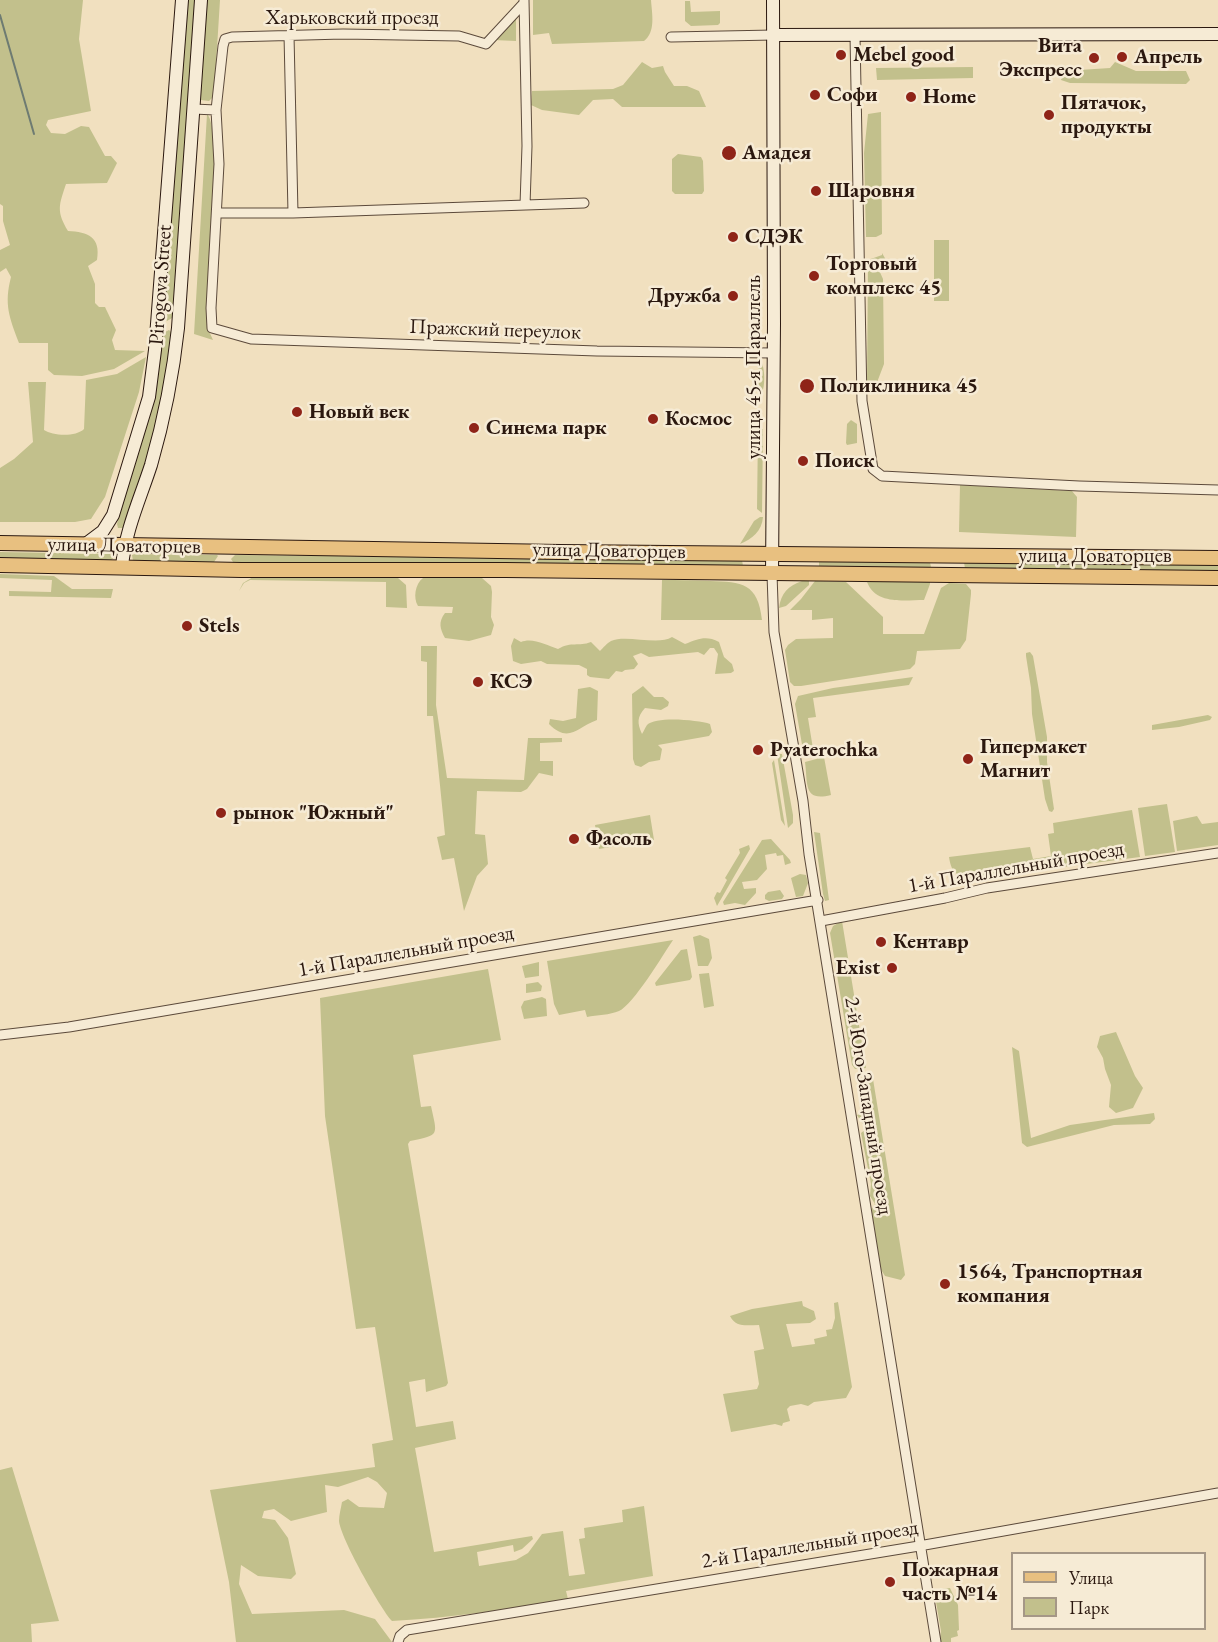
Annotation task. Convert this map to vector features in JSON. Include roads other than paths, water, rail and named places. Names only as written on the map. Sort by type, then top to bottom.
[{"type":"main road","name":"Pirogova Street","points":[[87,543],[103,531],[114,515],[149,397],[157,327],[182,0]]},
{"type":"main road","name":"Pirogova Street","points":[[122,567],[124,544],[151,464],[165,413],[173,371],[201,0]]},
{"type":"main road","name":"улица 45-я Параллель","points":[[772,574],[773,0]]},
{"type":"main road","points":[[774,35],[1218,34]]},
{"type":"main road","points":[[157,327],[178,328]]},
{"type":"main road","name":"улица Доваторцев","points":[[0,543],[772,555],[1218,558]]},
{"type":"main road","name":"улица Доваторцев","points":[[0,565],[241,570],[1218,578]]},
{"type":"street","points":[[524,1],[527,146],[525,205]]},
{"type":"street","name":"Харьковский проезд","points":[[216,110],[225,39],[343,34],[459,36],[486,44],[524,1]]},
{"type":"street","points":[[289,35],[293,213]]},
{"type":"street","points":[[671,37],[774,35]]},
{"type":"street","points":[[855,36],[862,401],[873,469],[882,476],[1218,490]]},
{"type":"street","points":[[193,109],[216,110],[219,164],[217,213],[293,213],[584,203]]},
{"type":"street","name":"Пражский переулок","points":[[217,213],[211,321],[212,328],[216,331],[251,339],[357,344],[597,351],[773,353]]},
{"type":"street","name":"2-й Юго-Западный проезд","points":[[772,574],[774,632],[936,1642]]},
{"type":"street","name":"1-й Параллельный проезд","points":[[821,921],[987,888],[1218,853]]},
{"type":"street","name":"1-й Параллельный проезд","points":[[0,1035],[69,1027],[818,900]]},
{"type":"street","name":"2-й Параллельный проезд","points":[[398,1642],[406,1630],[920,1546],[1218,1493]]},
{"type":"waterway","points":[[0,15],[34,134]]},
{"type":"place","name":"Mebel good","points":[[841,55]]},
{"type":"place","name":"Апрель","points":[[1122,57]]},
{"type":"place","name":"Вита Экспресс","points":[[1094,58]]},
{"type":"place","name":"Софи","points":[[815,95]]},
{"type":"place","name":"Home","points":[[911,97]]},
{"type":"place","name":"Пятачок, продукты","points":[[1049,115]]},
{"type":"place","name":"Амадея","points":[[729,153]]},
{"type":"place","name":"Шаровня","points":[[816,191]]},
{"type":"place","name":"СДЭК","points":[[733,237]]},
{"type":"place","name":"Торговый комплекс 45","points":[[814,276]]},
{"type":"place","name":"Дружба","points":[[733,296]]},
{"type":"place","name":"Поликлиника 45","points":[[807,386]]},
{"type":"place","name":"Новый век","points":[[297,412]]},
{"type":"place","name":"Космос","points":[[653,419]]},
{"type":"place","name":"Синема парк","points":[[474,428]]},
{"type":"place","name":"Поиск","points":[[803,461]]},
{"type":"place","name":"Stels","points":[[187,626]]},
{"type":"place","name":"КСЭ","points":[[478,682]]},
{"type":"place","name":"Pyaterochka","points":[[758,750]]},
{"type":"place","name":"Гипермакет Магнит","points":[[968,759]]},
{"type":"place","name":"рынок \"Южный\"","points":[[221,813]]},
{"type":"place","name":"Фасоль","points":[[574,839]]},
{"type":"place","name":"Кентавр","points":[[881,942]]},
{"type":"place","name":"Exist","points":[[892,968]]},
{"type":"place","name":"1564, Транспортная компания","points":[[945,1284]]},
{"type":"place","name":"Пожарная часть №14","points":[[890,1582]]}]
